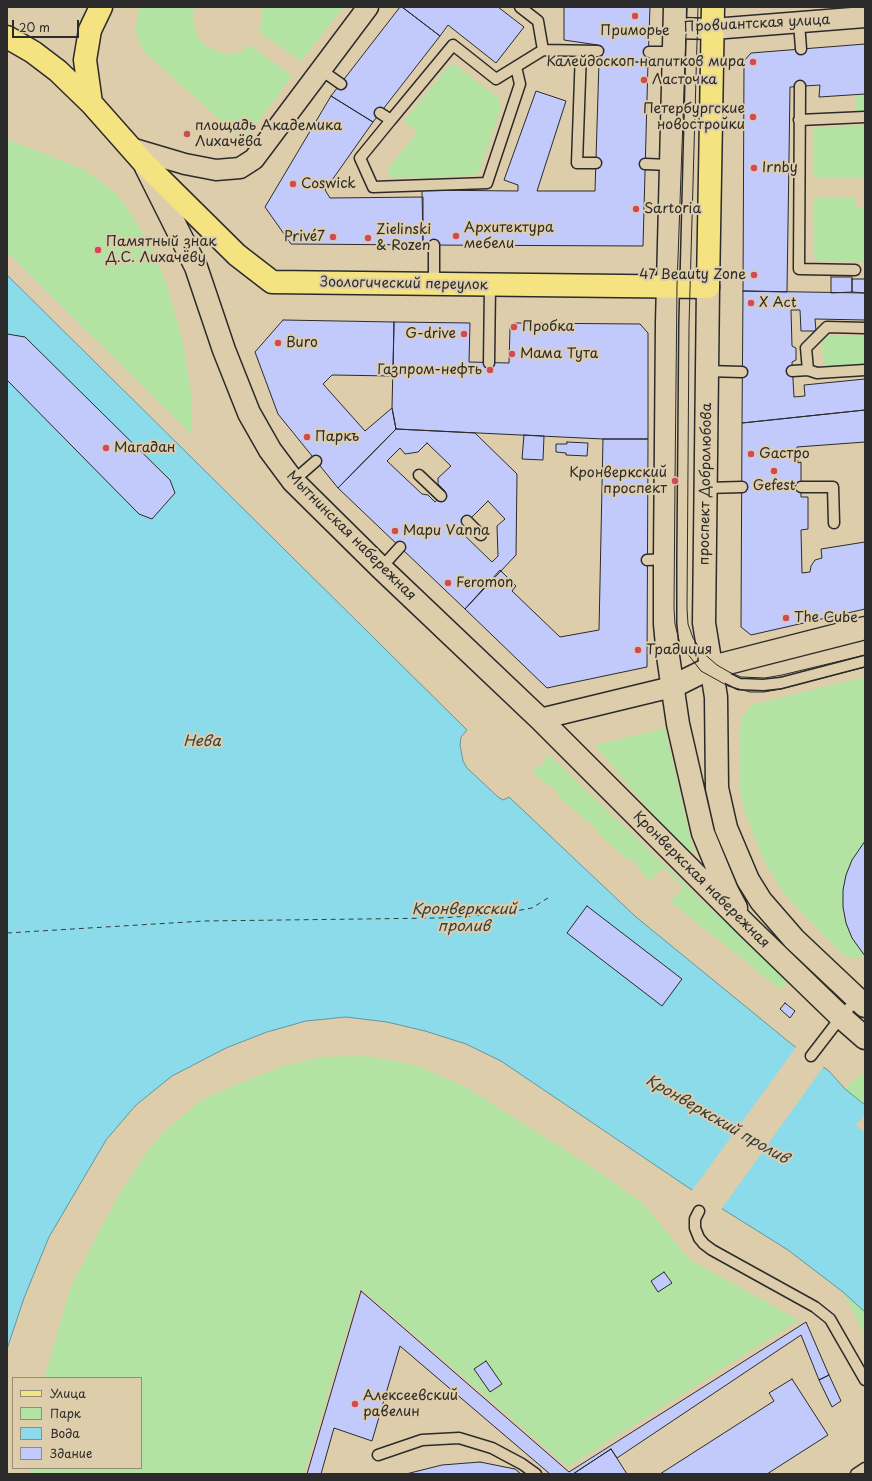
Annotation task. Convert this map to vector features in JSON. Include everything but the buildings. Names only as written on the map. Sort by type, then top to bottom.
[{"type":"main road","points":[[91,103],[85,60],[90,30],[101,7]]},
{"type":"main road","name":"проспект Добролюбова","points":[[713,7],[704,623],[716,697],[717,788],[726,828],[748,880],[761,902],[794,939]]},
{"type":"main road","points":[[674,17],[668,286],[656,559],[678,724],[703,833],[727,891],[747,926]]},
{"type":"main road","points":[[7,37],[33,52],[58,71],[91,103],[138,156]]},
{"type":"main road","name":"Зоологический переулок","points":[[138,156],[237,255],[272,282],[708,287]]},
{"type":"main road","name":"Мытнинская набережная","points":[[138,156],[196,267],[224,350],[249,413],[270,450],[293,481],[381,568],[540,719]]},
{"type":"main road","points":[[672,687],[712,667],[865,628]]},
{"type":"main road","name":"Кронверкская набережная","points":[[540,719],[747,926],[841,1017],[865,1038]]},
{"type":"main road","name":"Кронверкская набережная","points":[[794,939],[862,999]]},
{"type":"street","points":[[138,156],[216,170],[240,168],[254,159],[368,7]]},
{"type":"street","name":"Провиантская улица","points":[[674,17],[713,29],[865,17]]},
{"type":"street","points":[[540,719],[672,687]]},
{"type":"lane","points":[[520,7],[538,21],[543,50]]},
{"type":"lane","points":[[799,22],[801,49]]},
{"type":"lane","points":[[516,67],[520,84],[487,183],[434,187],[373,187],[360,158],[453,44],[496,78],[543,50],[598,51]]},
{"type":"lane","points":[[581,51],[577,163],[596,163]]},
{"type":"lane","points":[[649,52],[673,52]]},
{"type":"lane","points":[[321,70],[341,84]]},
{"type":"lane","points":[[800,86],[799,269],[855,270]]},
{"type":"lane","points":[[380,113],[390,120]]},
{"type":"lane","points":[[799,120],[865,117]]},
{"type":"lane","points":[[645,164],[670,165]]},
{"type":"lane","points":[[434,245],[434,284]]},
{"type":"lane","points":[[489,363],[490,285]]},
{"type":"lane","points":[[808,370],[806,348],[828,327],[865,328]]},
{"type":"lane","points":[[792,371],[808,370],[817,373],[865,370]]},
{"type":"lane","points":[[707,371],[742,372]]},
{"type":"lane","points":[[293,481],[316,461]]},
{"type":"lane","points":[[419,475],[441,496]]},
{"type":"lane","points":[[706,488],[742,487]]},
{"type":"lane","points":[[801,487],[833,487],[834,524]]},
{"type":"lane","points":[[467,521],[481,535]]},
{"type":"lane","points":[[381,568],[400,547]]},
{"type":"lane","points":[[712,667],[727,678],[739,684],[763,685],[781,683],[865,661]]},
{"type":"lane","points":[[811,1056],[841,1017],[862,999]]},
{"type":"lane","points":[[699,1211],[695,1219],[695,1228],[699,1238],[704,1244],[712,1250],[815,1307],[830,1319],[865,1380]]},
{"type":"lane","points":[[378,1455],[422,1440],[459,1438],[492,1448],[522,1464],[536,1474]]},
{"type":"lane","points":[[856,1474],[865,1468]]},
{"type":"green space","points":[[141,7],[195,7],[193,16],[195,29],[199,39],[206,46],[219,52],[230,54],[242,51],[250,45],[292,76],[244,141],[146,54],[139,42],[136,29],[137,15]]},
{"type":"green space","points":[[260,7],[344,7],[301,61],[259,32],[263,14]]},
{"type":"green space","points":[[455,65],[499,98],[501,107],[479,172],[470,176],[390,178],[387,170],[417,132],[404,121],[448,66]]},
{"type":"green space","points":[[865,94],[865,111],[856,111],[855,95]]},
{"type":"green space","points":[[865,125],[865,178],[813,178],[813,128]]},
{"type":"green space","points":[[7,139],[83,169],[116,193],[128,209],[150,245],[166,282],[182,338],[192,398],[192,435],[7,252]]},
{"type":"green space","points":[[856,197],[856,208],[865,208],[865,262],[821,262],[816,260],[813,253],[813,198]]},
{"type":"green space","points":[[828,335],[865,335],[865,364],[830,367],[823,363],[822,341]]},
{"type":"green space","points":[[865,677],[865,956],[850,958],[843,955],[798,909],[781,889],[767,866],[756,842],[740,792],[740,731],[741,720],[746,711],[754,704]]},
{"type":"green space","points":[[665,728],[695,858],[691,860],[595,745]]},
{"type":"green space","points":[[549,755],[787,981],[781,990],[670,901],[682,891],[681,889],[683,887],[664,868],[653,876],[654,878],[651,881],[639,871],[641,869],[630,858],[627,860],[596,831],[597,829],[588,820],[586,821],[557,794],[558,792],[547,782],[546,784],[532,772],[545,762],[543,761]]},
{"type":"green space","points":[[363,1056],[397,1061],[420,1067],[467,1088],[578,1158],[643,1203],[689,1259],[799,1320],[568,1467],[360,1288],[304,1474],[29,1474],[30,1469],[142,1469],[142,1377],[44,1377],[71,1286],[115,1201],[147,1151],[165,1131],[199,1102],[223,1090],[281,1067],[320,1057]]},
{"type":"green space","points":[[861,1074],[865,1077],[865,1105],[845,1089]]},
{"type":"green space","points":[[843,1292],[865,1312],[865,1337]]},
{"type":"water","name":"Нева","points":[[7,275],[467,730],[461,737],[460,745],[463,761],[467,768],[498,797],[503,800],[509,797],[636,917],[794,1046],[829,1071],[845,1089],[865,1105],[865,1312],[843,1292],[788,1250],[689,1188],[501,1061],[466,1044],[425,1031],[387,1022],[346,1017],[306,1021],[267,1032],[226,1048],[172,1076],[136,1105],[106,1140],[49,1237],[24,1298],[7,1349]]},
{"type":"pier","points":[[797,1046],[824,1066],[720,1211],[691,1192]]},
{"type":"pier","points":[[865,1115],[865,1133],[856,1125]]},
{"type":"ferry route","points":[[7,933],[204,921],[440,918],[499,914],[532,908],[551,896]]},
{"type":"tram line","points":[[687,7],[677,286],[674,608],[675,624],[680,644],[701,671],[728,686],[750,692],[764,692],[781,689],[865,667]]},
{"type":"tram line","points":[[698,7],[689,325],[688,624],[693,638],[702,652],[717,665],[741,677],[765,678],[782,675],[865,655]]},
{"type":"place","name":"Приморье","points":[[635,16]]},
{"type":"place","name":"Калейдоскоп напитков мира","points":[[753,62]]},
{"type":"place","name":"Ласточка","points":[[644,80]]},
{"type":"place","name":"Петербургские новостройки","points":[[753,117]]},
{"type":"place","name":"площадь Академика Лихачёва","points":[[187,134]]},
{"type":"place","name":"Irnby","points":[[754,168]]},
{"type":"place","name":"Coswick","points":[[293,184]]},
{"type":"place","name":"Sartoria","points":[[636,209]]},
{"type":"place","name":"Архитектура мебели","points":[[456,236]]},
{"type":"place","name":"Privé7","points":[[333,237]]},
{"type":"place","name":"Zielinski & Rozen","points":[[368,238]]},
{"type":"place","name":"Памятный знак Д.С. Лихачёву","points":[[98,250]]},
{"type":"place","name":"47 Beauty Zone","points":[[754,275]]},
{"type":"place","name":"X Act","points":[[751,303]]},
{"type":"place","name":"Пробка","points":[[514,327]]},
{"type":"place","name":"G-drive","points":[[464,334]]},
{"type":"place","name":"Buro","points":[[278,343]]},
{"type":"place","name":"Мама Тута","points":[[512,354]]},
{"type":"place","name":"Газпром-нефть","points":[[490,370]]},
{"type":"place","name":"Паркъ","points":[[307,437]]},
{"type":"place","name":"Магадан","points":[[106,448]]},
{"type":"place","name":"Gастро","points":[[751,454]]},
{"type":"place","name":"Gefest","points":[[774,471]]},
{"type":"place","name":"Кронверкский проспект","points":[[675,481]]},
{"type":"place","name":"Мари Vаnnа","points":[[395,531]]},
{"type":"place","name":"Feromon","points":[[448,583]]},
{"type":"place","name":"The Cube","points":[[786,618]]},
{"type":"place","name":"Традиция","points":[[638,650]]},
{"type":"place","name":"Алексеевский равелин","points":[[355,1404]]},
{"type":"water label","name":"Кронверкский пролив","points":[[464,918]]},
{"type":"water label","name":"Кронверкский пролив","points":[[717,1120]]}]
